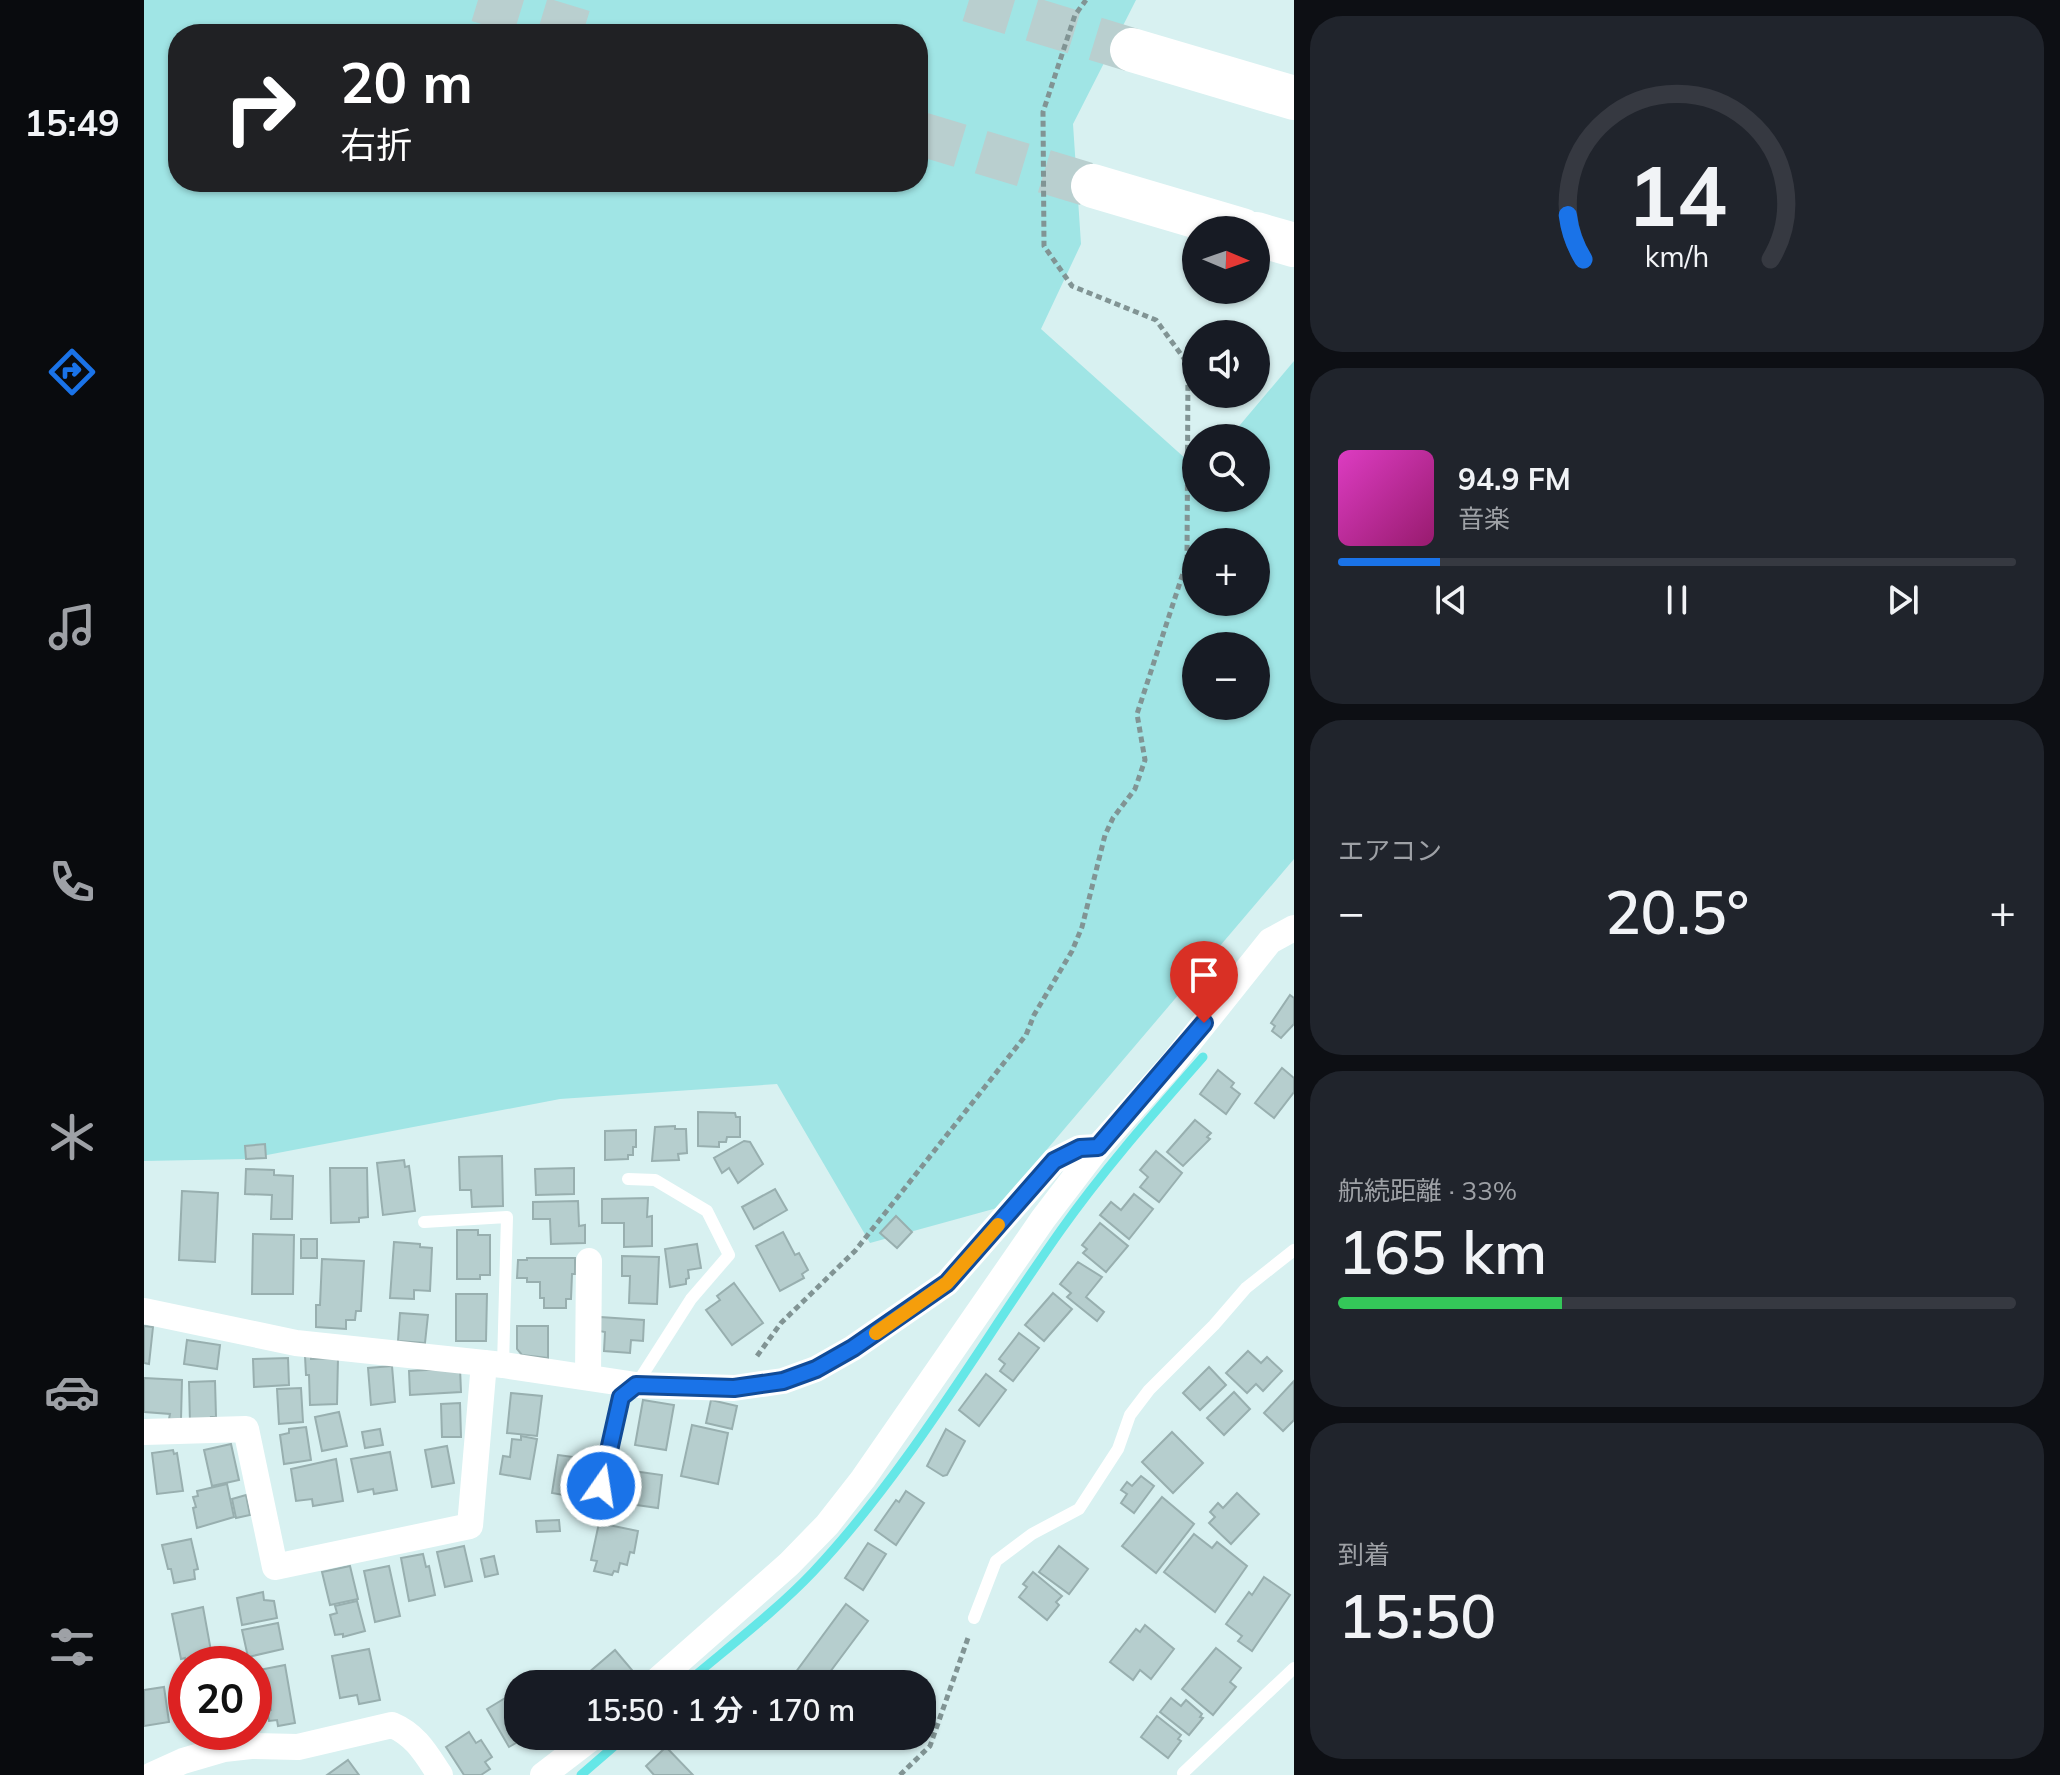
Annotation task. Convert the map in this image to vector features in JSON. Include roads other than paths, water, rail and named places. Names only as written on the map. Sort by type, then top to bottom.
[{"type":"highway","points":[[1132,50],[1294,98]]},
{"type":"highway","points":[[1093,186],[1195,216]]},
{"type":"highway","points":[[1270,238],[1294,245]]},
{"type":"street","points":[[669,1670],[789,1564],[827,1525],[863,1479],[1043,1219],[1098,1147],[1171,1065],[1294,909]]},
{"type":"street","points":[[1270,941],[1294,928]]},
{"type":"street","points":[[144,1311],[296,1343],[493,1364],[636,1385],[734,1388],[783,1381],[816,1369],[853,1348],[947,1283],[1054,1161],[1080,1148],[1098,1147]]},
{"type":"street","points":[[588,1376],[589,1261]]},
{"type":"street","points":[[144,1432],[246,1429],[275,1567],[470,1526],[493,1364]]},
{"type":"street","points":[[152,1775],[183,1761],[224,1749],[298,1747],[392,1725],[406,1731],[420,1745],[440,1775]]},
{"type":"street","points":[[543,1775],[576,1750]]},
{"type":"lane","points":[[594,1515],[621,1397],[636,1385],[691,1299],[729,1255],[707,1211],[655,1180],[628,1179]]},
{"type":"lane","points":[[424,1222],[507,1217],[493,1364]]},
{"type":"lane","points":[[974,1618],[996,1561],[1032,1534],[1079,1509],[1118,1449],[1130,1415],[1149,1390],[1246,1288],[1294,1250]]},
{"type":"lane","points":[[1183,1773],[1294,1668]]},
{"type":"waterway","points":[[702,1670],[783,1601],[848,1533],[943,1406],[1077,1207],[1203,1057]]},
{"type":"waterway","points":[[581,1775],[610,1750]]},
{"type":"tunnel","points":[[478,0],[557,24]]},
{"type":"tunnel","points":[[969,0],[1132,50]]},
{"type":"tunnel","points":[[928,136],[1093,186]]}]
